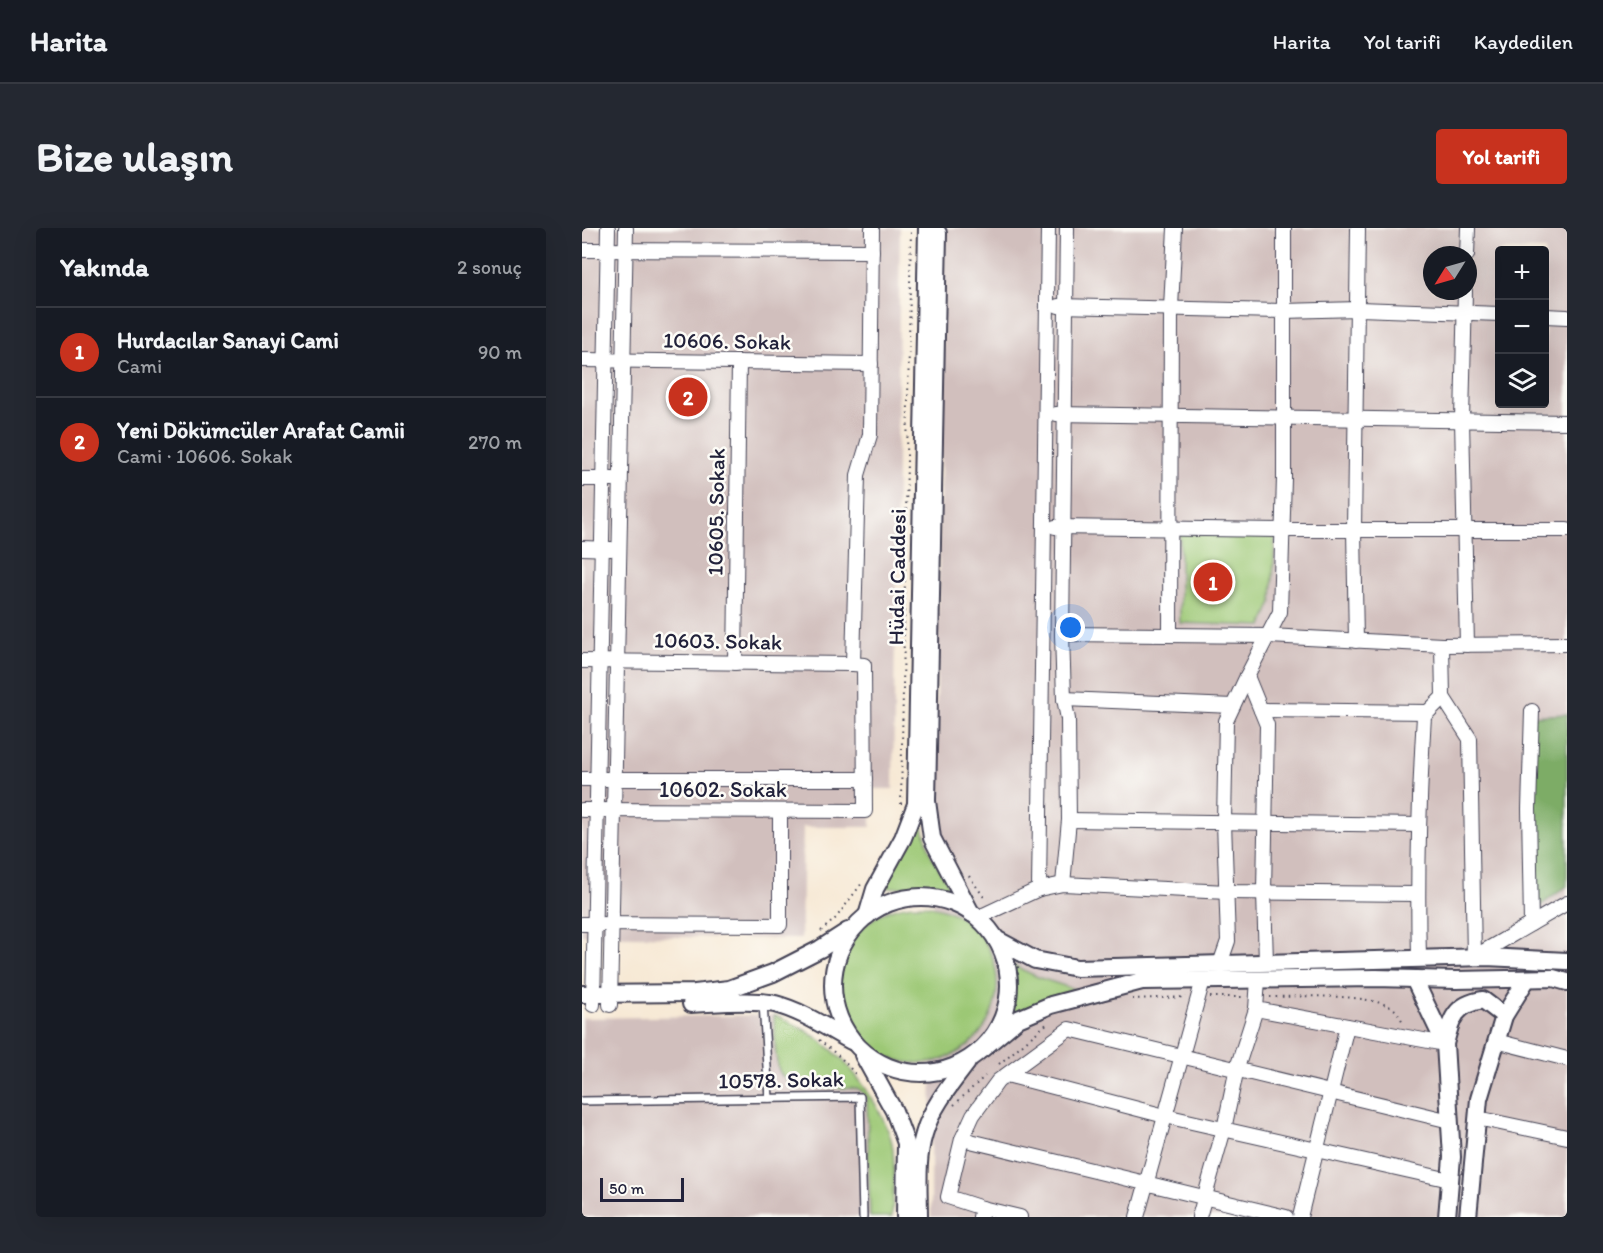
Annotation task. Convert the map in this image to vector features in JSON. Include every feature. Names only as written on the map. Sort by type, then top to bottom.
[{"type":"street","points":[[595,999],[588,924],[598,779],[608,228]]},
{"type":"street","points":[[595,999],[611,924],[626,228]]},
{"type":"street","points":[[865,780],[864,665],[854,664],[858,475],[870,435],[872,228]]},
{"type":"street","name":"Hüdai Caddesi","points":[[861,920],[903,838],[916,804],[927,228]]},
{"type":"street","name":"Hüdai Caddesi","points":[[938,228],[927,801],[932,838],[974,915]]},
{"type":"street","points":[[1039,889],[1048,228]]},
{"type":"street","points":[[1063,884],[1070,820],[1068,719],[1064,699],[1062,634],[1067,228]]},
{"type":"street","points":[[1170,634],[1171,308],[1175,228]]},
{"type":"street","points":[[1220,964],[1228,941],[1224,822],[1226,721],[1280,612],[1283,530],[1284,228]]},
{"type":"street","points":[[1356,640],[1354,530],[1359,309],[1358,228]]},
{"type":"street","points":[[1467,246],[1468,228]]},
{"type":"street","points":[[582,250],[872,251]]},
{"type":"street","points":[[1465,300],[1462,420],[1467,645]]},
{"type":"street","points":[[1048,306],[1359,309],[1495,314]]},
{"type":"street","points":[[1549,316],[1567,317]]},
{"type":"street","name":"10606. Sokak","points":[[582,360],[871,364]]},
{"type":"street","name":"10605. Sokak","points":[[735,663],[739,362]]},
{"type":"street","points":[[1046,414],[1567,422]]},
{"type":"street","points":[[582,479],[621,479]]},
{"type":"street","points":[[1044,526],[1283,530],[1567,530]]},
{"type":"street","points":[[582,548],[619,549]]},
{"type":"street","points":[[1062,634],[1269,636],[1442,645],[1567,644]]},
{"type":"street","points":[[1442,645],[1443,697],[1470,739],[1474,957]]},
{"type":"street","name":"10603. Sokak","points":[[582,661],[854,664]]},
{"type":"street","points":[[1247,676],[1267,725],[1264,892],[1266,963]]},
{"type":"street","points":[[1419,959],[1417,894],[1424,716],[1443,697]]},
{"type":"street","points":[[1064,699],[1233,706]]},
{"type":"street","points":[[1261,710],[1428,712]]},
{"type":"street","points":[[1531,924],[1529,809],[1532,711]]},
{"type":"street","name":"10602. Sokak","points":[[582,779],[865,780],[865,811],[582,810]]},
{"type":"street","points":[[588,924],[780,925],[780,810]]},
{"type":"street","points":[[1070,820],[1419,825]]},
{"type":"street","points":[[974,915],[1039,889],[1063,884],[1227,892],[1417,894]]},
{"type":"street","points":[[595,999],[695,993],[736,987],[759,979],[820,949],[890,903],[916,897],[942,900],[974,915],[996,939],[1035,960],[1077,968],[1474,957],[1567,961]]},
{"type":"street","points":[[1474,957],[1567,903]]},
{"type":"street","points":[[861,920],[847,936],[836,963],[833,991],[839,1019],[894,1111],[903,1135],[906,1158],[905,1217]]},
{"type":"street","points":[[982,1050],[1000,1025],[1009,997],[1007,967],[996,939]]},
{"type":"street","points":[[595,999],[776,1004],[796,1012],[857,1046],[879,1063],[912,1073],[924,1074],[947,1070],[968,1060],[1018,1019],[1051,1005],[1142,981],[1553,978],[1567,982]]},
{"type":"street","points":[[1199,1217],[1224,1129],[1237,1068],[1256,1009],[1258,979]]},
{"type":"street","points":[[1414,979],[1445,1044]]},
{"type":"street","points":[[1472,1216],[1479,1099],[1504,1016],[1527,979]]},
{"type":"street","points":[[1137,1217],[1203,980]]},
{"type":"street","points":[[1447,1217],[1452,1157],[1445,1044],[1451,1019],[1462,1006],[1472,1001],[1483,1000],[1504,1016]]},
{"type":"street","points":[[1256,1009],[1445,1044]]},
{"type":"street","points":[[1300,1217],[1347,1026]]},
{"type":"street","points":[[1020,1217],[981,1212],[948,1197],[962,1139],[973,1115],[998,1081],[1070,1029],[1450,1121]]},
{"type":"street","points":[[1496,1041],[1567,1059]]},
{"type":"street","points":[[919,1217],[920,1163],[924,1132],[931,1116],[968,1060]]},
{"type":"street","points":[[1007,1075],[1165,1116],[1450,1180]]},
{"type":"street","points":[[1477,1118],[1567,1137]]},
{"type":"street","points":[[962,1139],[1286,1217]]},
{"type":"lane","points":[[763,1003],[769,1098]]},
{"type":"lane","name":"10578. Sokak","points":[[582,1101],[860,1097],[862,1217]]},
{"type":"path","points":[[900,812],[911,228]]},
{"type":"path","points":[[965,872],[993,909]]},
{"type":"path","points":[[819,933],[836,918],[866,876]]},
{"type":"path","points":[[813,1036],[841,1058],[864,1085]]},
{"type":"shaded area","points":[[582,228],[900,228],[893,789],[872,789],[871,827],[803,827],[801,939],[582,935]]},
{"type":"shaded area","points":[[945,228],[1567,228],[1567,1217],[931,1217],[932,983]]},
{"type":"shaded area","points":[[774,1015],[778,1066],[783,1076],[795,1084],[859,1089],[867,1097],[870,1217],[582,1217],[582,1018]]},
{"type":"green space","points":[[1180,534],[1275,536],[1272,602],[1262,626],[1180,623]]},
{"type":"green space","points":[[1567,714],[1567,886],[1533,911],[1532,716]]},
{"type":"green space","points":[[919,812],[930,853],[950,888],[883,888]]},
{"type":"green space","points":[[918,905],[933,906],[948,911],[962,918],[974,928],[984,940],[991,954],[996,969],[996,999],[991,1014],[984,1028],[974,1040],[962,1050],[948,1057],[933,1062],[918,1063],[903,1062],[888,1057],[874,1050],[862,1040],[852,1028],[845,1014],[840,999],[839,984],[840,969],[845,954],[852,940],[862,928],[874,918],[888,911],[903,906]]},
{"type":"green space","points":[[1010,964],[1040,978],[1074,989],[1037,1003],[1005,1023],[1012,995]]},
{"type":"green space","points":[[774,1015],[806,1031],[833,1051],[857,1076],[876,1105],[892,1143],[894,1171],[892,1217],[870,1217],[867,1097],[859,1089],[801,1085],[790,1082],[782,1076],[776,1055]]},
{"type":"place","name":"Yeni Dökümcüler Arafat Camii","points":[[688,397]]},
{"type":"place","name":"Hurdacılar Sanayi Cami","points":[[1213,582]]}]
